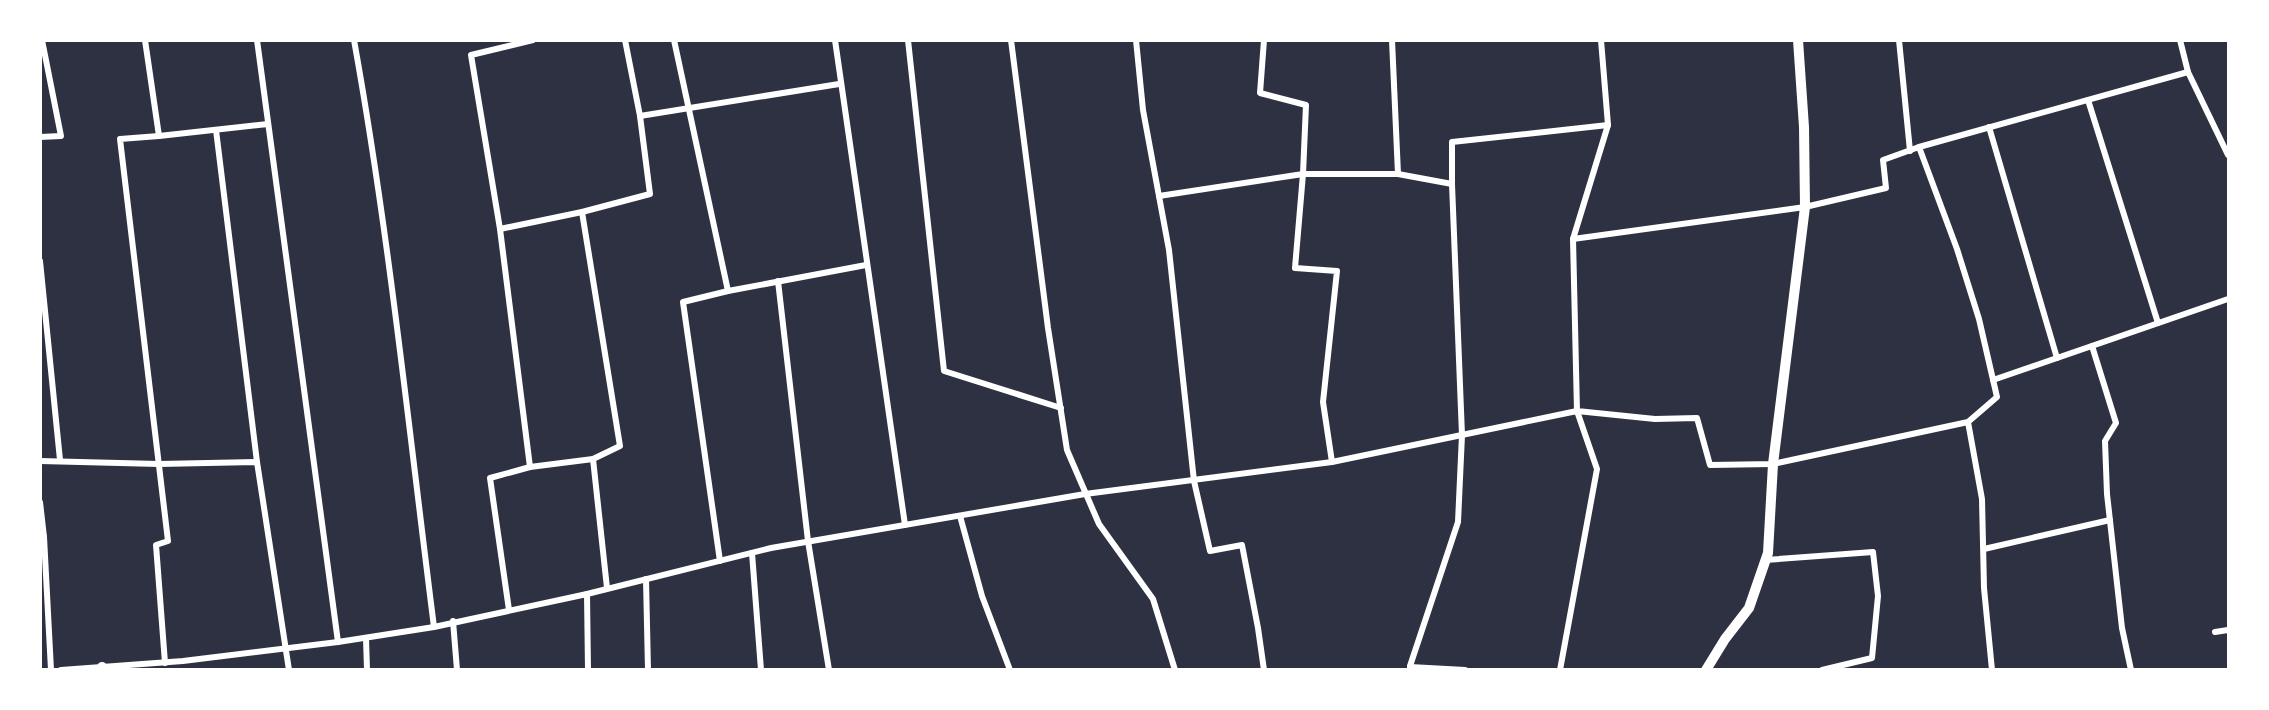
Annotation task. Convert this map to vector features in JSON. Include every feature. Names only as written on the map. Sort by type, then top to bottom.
[{"type":"street","points":[[40,137],[62,136],[42,40]]},
{"type":"street","points":[[145,40],[159,136]]},
{"type":"street","points":[[257,40],[338,642]]},
{"type":"street","points":[[354,40],[385,246],[434,627]]},
{"type":"street","points":[[530,467],[500,229],[471,55],[533,40]]},
{"type":"street","points":[[500,229],[582,212],[650,194],[625,40]]},
{"type":"street","points":[[674,40],[728,291]]},
{"type":"street","points":[[835,40],[839,84],[905,525]]},
{"type":"street","points":[[908,40],[944,372],[1061,408]]},
{"type":"street","points":[[1011,40],[1067,450],[1099,524],[1153,599],[1175,669]]},
{"type":"street","points":[[1136,40],[1143,110],[1169,250],[1194,481],[1210,551],[1242,545],[1264,669]]},
{"type":"street","points":[[1264,40],[1260,93],[1306,105],[1295,268],[1336,271],[1323,402],[1332,462]]},
{"type":"street","points":[[1392,40],[1398,174]]},
{"type":"street","points":[[1560,669],[1597,469],[1577,411],[1573,239],[1608,125],[1601,40]]},
{"type":"street","points":[[1706,669],[1749,608],[1765,560],[1773,464],[1805,207],[1804,127],[1798,40]]},
{"type":"street","points":[[1899,40],[1910,151]]},
{"type":"street","points":[[2180,40],[2188,72],[2229,155]]},
{"type":"street","points":[[1573,239],[1805,207],[1886,188],[1884,160],[1919,147],[2188,72]]},
{"type":"street","points":[[639,116],[839,84]]},
{"type":"street","points":[[2088,100],[2158,323]]},
{"type":"street","points":[[165,663],[156,545],[168,541],[120,139],[268,124]]},
{"type":"street","points":[[1465,669],[1410,668],[1458,522],[1462,435],[1452,142],[1608,125]]},
{"type":"street","points":[[1989,127],[2057,358]]},
{"type":"street","points":[[216,130],[257,462],[289,669]]},
{"type":"street","points":[[61,669],[183,661],[287,649],[434,627],[453,621],[587,594],[808,541],[1085,494],[1332,462],[1577,411],[1655,419],[1697,418],[1710,465],[1773,464],[1968,422],[1997,397],[1976,309],[1957,249],[1919,147]]},
{"type":"street","points":[[1159,196],[1303,174],[1398,174],[1452,184]]},
{"type":"street","points":[[509,610],[490,478],[530,467],[593,459],[620,446],[582,212]]},
{"type":"street","points":[[40,261],[60,460]]},
{"type":"street","points":[[720,561],[682,302],[866,265]]},
{"type":"street","points":[[778,281],[808,541],[829,669]]},
{"type":"street","points":[[1993,380],[2229,299]]},
{"type":"street","points":[[2092,346],[2116,423],[2105,441],[2110,520],[2122,628],[2131,669]]},
{"type":"street","points":[[1968,422],[1982,499],[1984,588],[1992,669]]},
{"type":"street","points":[[593,459],[607,588]]},
{"type":"street","points":[[40,461],[159,464],[257,462]]},
{"type":"street","points":[[40,502],[51,669]]},
{"type":"street","points":[[960,516],[982,596],[1010,669]]},
{"type":"street","points":[[1984,549],[2110,520]]},
{"type":"street","points":[[1765,560],[1873,552],[1878,596],[1872,658],[1827,669]]},
{"type":"street","points":[[752,553],[761,669]]},
{"type":"street","points":[[646,579],[648,669]]},
{"type":"street","points":[[587,594],[588,669]]},
{"type":"street","points":[[453,621],[457,669]]},
{"type":"street","points":[[2215,632],[2229,630]]},
{"type":"street","points":[[366,638],[367,669]]},
{"type":"street","points":[[183,661],[184,669]]}]
